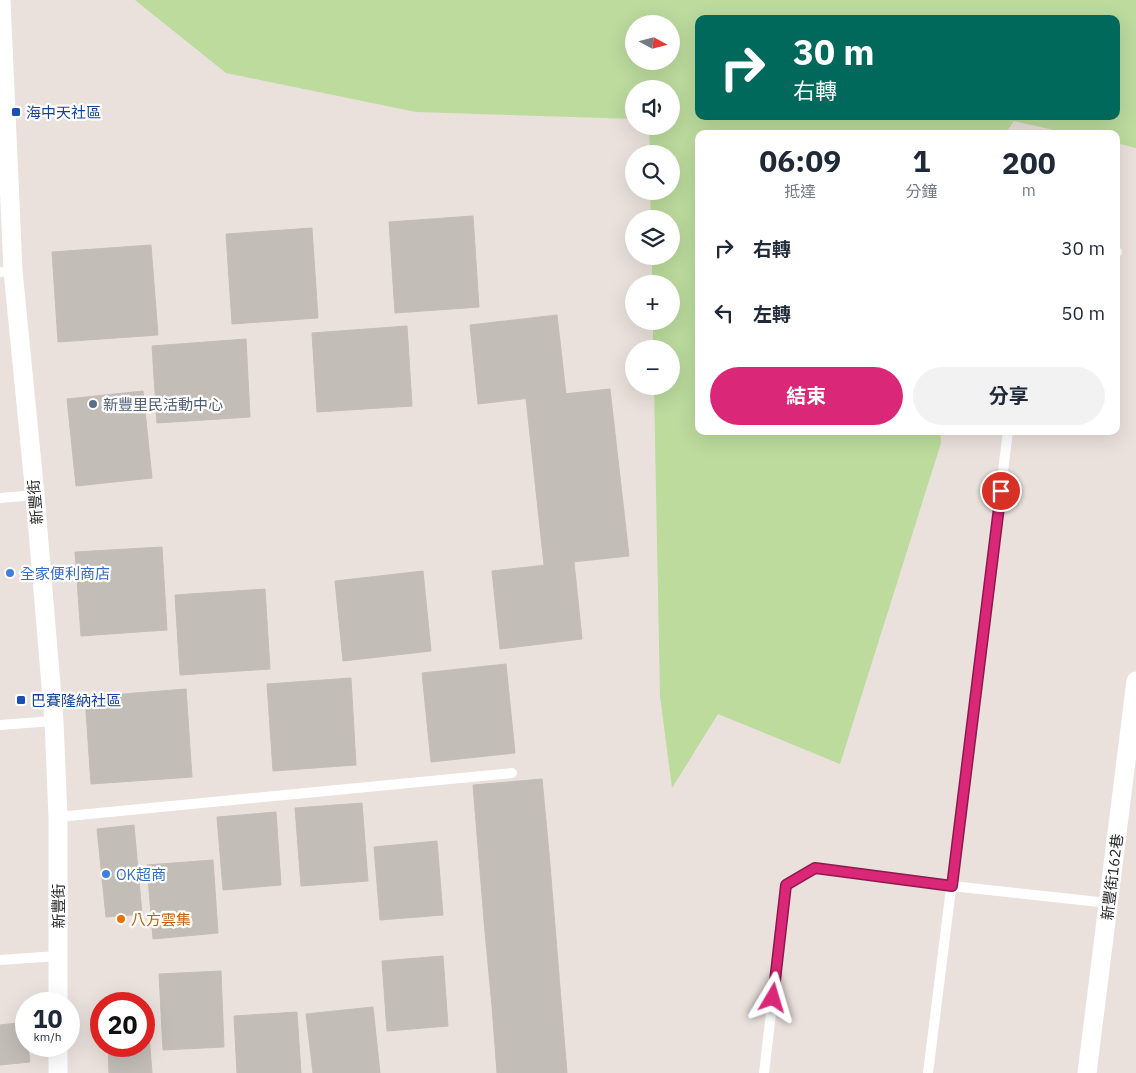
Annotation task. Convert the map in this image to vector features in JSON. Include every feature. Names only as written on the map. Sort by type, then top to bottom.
[{"type":"street","name":"新豐街","points":[[0,0],[6,271],[35,495],[54,721],[58,817],[58,992]]},
{"type":"street","name":"新豐街162巷","points":[[1087,1073],[1136,681]]},
{"type":"street","points":[[58,1057],[58,1073]]},
{"type":"lane","points":[[928,1073],[1008,435]]},
{"type":"lane","points":[[0,498],[35,495]]},
{"type":"lane","points":[[0,725],[54,721]]},
{"type":"lane","points":[[58,817],[512,773]]},
{"type":"lane","points":[[764,1073],[786,885],[815,868],[952,886],[1108,902]]},
{"type":"lane","points":[[0,960],[58,956]]},
{"type":"green space","points":[[135,0],[1136,0],[1136,148],[1120,144],[1120,130],[1053,130],[1014,121],[1008,130],[695,130],[695,435],[940,435],[941,443],[840,764],[718,714],[672,788],[660,696],[654,395],[680,395],[680,340],[653,340],[653,330],[680,330],[680,275],[652,275],[652,265],[680,265],[680,210],[651,210],[650,200],[680,200],[680,145],[650,145],[649,135],[680,135],[680,80],[625,80],[625,119],[416,112],[226,73]]},
{"type":"building","points":[[473,216],[479,307],[395,313],[389,222]]},
{"type":"building","points":[[312,228],[318,318],[232,324],[226,234]]},
{"type":"building","points":[[151,245],[158,335],[58,342],[52,252]]},
{"type":"building","points":[[557,315],[566,394],[478,404],[470,325]]},
{"type":"building","points":[[407,326],[412,406],[317,412],[312,333]]},
{"type":"building","points":[[246,339],[250,417],[157,423],[152,346]]},
{"type":"building","points":[[610,389],[629,556],[544,565],[526,398]]},
{"type":"building","points":[[143,391],[152,478],[76,486],[67,399]]},
{"type":"building","points":[[162,547],[167,630],[81,636],[75,552]]},
{"type":"building","points":[[574,562],[582,639],[500,649],[492,571]]},
{"type":"building","points":[[423,571],[431,651],[343,661],[335,581]]},
{"type":"building","points":[[265,589],[270,669],[180,675],[175,595]]},
{"type":"building","points":[[506,664],[515,753],[431,762],[422,673]]},
{"type":"building","points":[[351,678],[356,765],[273,771],[267,684]]},
{"type":"building","points":[[186,689],[192,777],[91,784],[85,697]]},
{"type":"building","points":[[542,779],[549,853],[479,859],[473,785]]},
{"type":"building","points":[[362,803],[368,881],[301,886],[295,808]]},
{"type":"building","points":[[276,812],[281,885],[223,890],[217,817]]},
{"type":"building","points":[[134,825],[142,914],[106,917],[97,829]]},
{"type":"building","points":[[437,841],[443,915],[380,920],[374,847]]},
{"type":"building","points":[[549,853],[555,926],[485,932],[479,859]]},
{"type":"building","points":[[213,860],[218,933],[153,939],[147,865]]},
{"type":"building","points":[[555,926],[561,1000],[492,1006],[485,932]]},
{"type":"building","points":[[443,956],[448,1026],[387,1031],[382,961]]},
{"type":"building","points":[[221,971],[224,1047],[163,1050],[159,974]]},
{"type":"building","points":[[561,1000],[567,1073],[497,1073],[492,1006]]},
{"type":"building","points":[[373,1007],[380,1073],[313,1073],[306,1014]]},
{"type":"building","points":[[297,1012],[301,1073],[237,1073],[234,1016]]},
{"type":"building","points":[[15,1023],[15,1057],[29,1057],[30,1062],[0,1065],[0,1025]]},
{"type":"building","points":[[108,1057],[151,1057],[152,1073],[109,1073]]},
{"type":"place","name":"海中天社區","points":[[16,112]]},
{"type":"place","name":"新豐里民活動中心","points":[[93,404]]},
{"type":"place","name":"全家便利商店","points":[[10,573]]},
{"type":"place","name":"巴賽隆納社區","points":[[21,700]]},
{"type":"place","name":"OK超商","points":[[106,874]]},
{"type":"place","name":"八方雲集","points":[[121,919]]},
{"type":"route","points":[[773,998],[786,885],[815,868],[952,886],[1001,491]]}]
